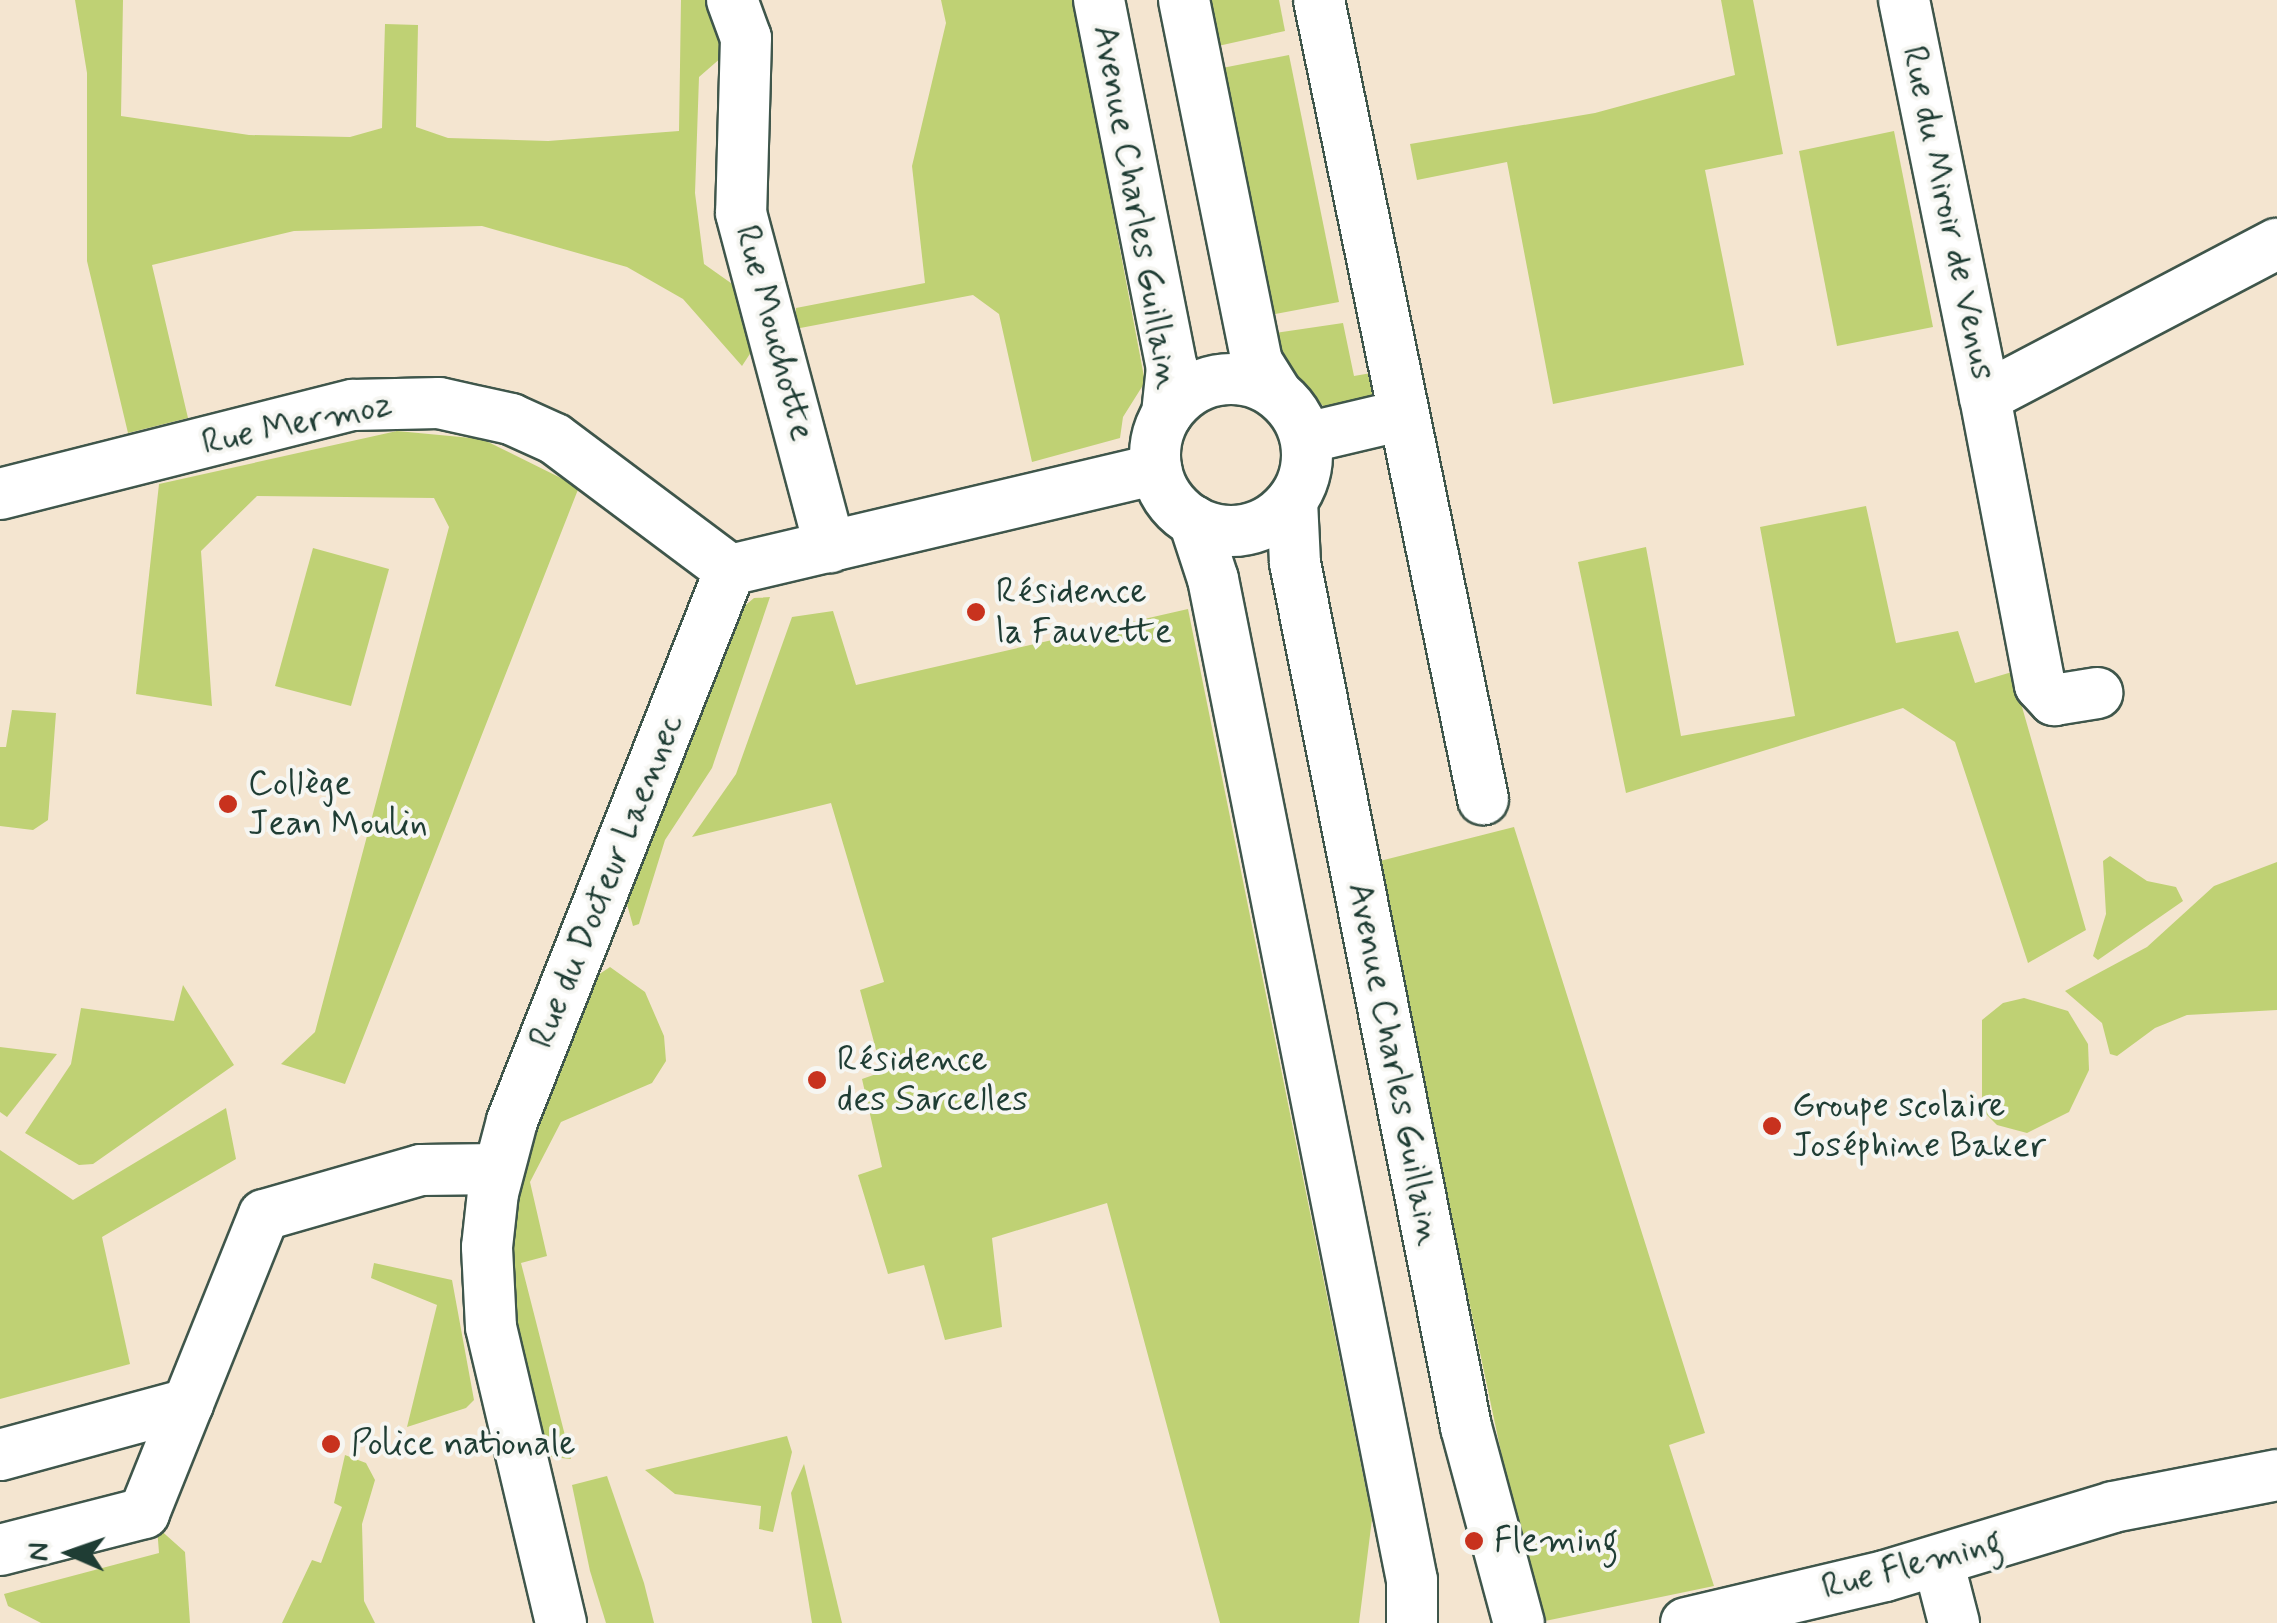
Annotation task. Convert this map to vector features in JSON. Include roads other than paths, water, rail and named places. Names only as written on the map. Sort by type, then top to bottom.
[{"type":"street","name":"Rue Mouchotte","points":[[732,0],[746,38],[741,213],[830,546]]},
{"type":"street","name":"Avenue Charles Guillain","points":[[1099,0],[1172,367],[1166,414]]},
{"type":"street","points":[[1184,0],[1257,362],[1274,392]]},
{"type":"street","points":[[1320,0],[1483,800]]},
{"type":"street","name":"Rue du Miroir de Venus","points":[[1904,0],[1985,397],[2277,244]]},
{"type":"street","points":[[1194,522],[1245,530],[1271,520],[1292,501],[1306,471],[1306,438],[1292,407],[1274,392],[1252,381],[1216,380],[1192,388],[1166,414],[1156,440],[1156,469],[1172,503],[1194,522],[1213,579],[1412,1580],[1412,1623]]},
{"type":"street","points":[[1985,397],[2040,685],[2054,700],[2097,693]]},
{"type":"street","name":"Rue Mermoz","points":[[0,494],[354,406],[438,403],[510,418],[555,439],[730,570]]},
{"type":"street","points":[[1306,438],[1403,416]]},
{"type":"street","points":[[730,570],[1156,469]]},
{"type":"street","name":"Avenue Charles Guillain","points":[[1292,501],[1295,563],[1462,1408],[1519,1623]]},
{"type":"street","name":"Rue du Docteur Laennec","points":[[561,1623],[492,1327],[487,1247],[498,1169],[730,570]]},
{"type":"street","points":[[0,1550],[144,1513],[264,1215],[422,1170],[498,1169]]},
{"type":"street","points":[[0,1454],[188,1404]]},
{"type":"street","name":"Rue Fleming","points":[[1686,1623],[1938,1560],[2078,1517],[2277,1475]]},
{"type":"street","points":[[1938,1560],[1954,1623]]},
{"type":"place","name":"Résidence la Fauvette","points":[[976,612]]},
{"type":"place","name":"Collège Jean Moulin","points":[[228,804]]},
{"type":"place","name":"Résidence des Sarcelles","points":[[817,1080]]},
{"type":"place","name":"Groupe scolaire Joséphine Baker","points":[[1772,1126]]},
{"type":"place","name":"Police nationale","points":[[331,1444]]},
{"type":"place","name":"Fleming","points":[[1474,1541]]}]
